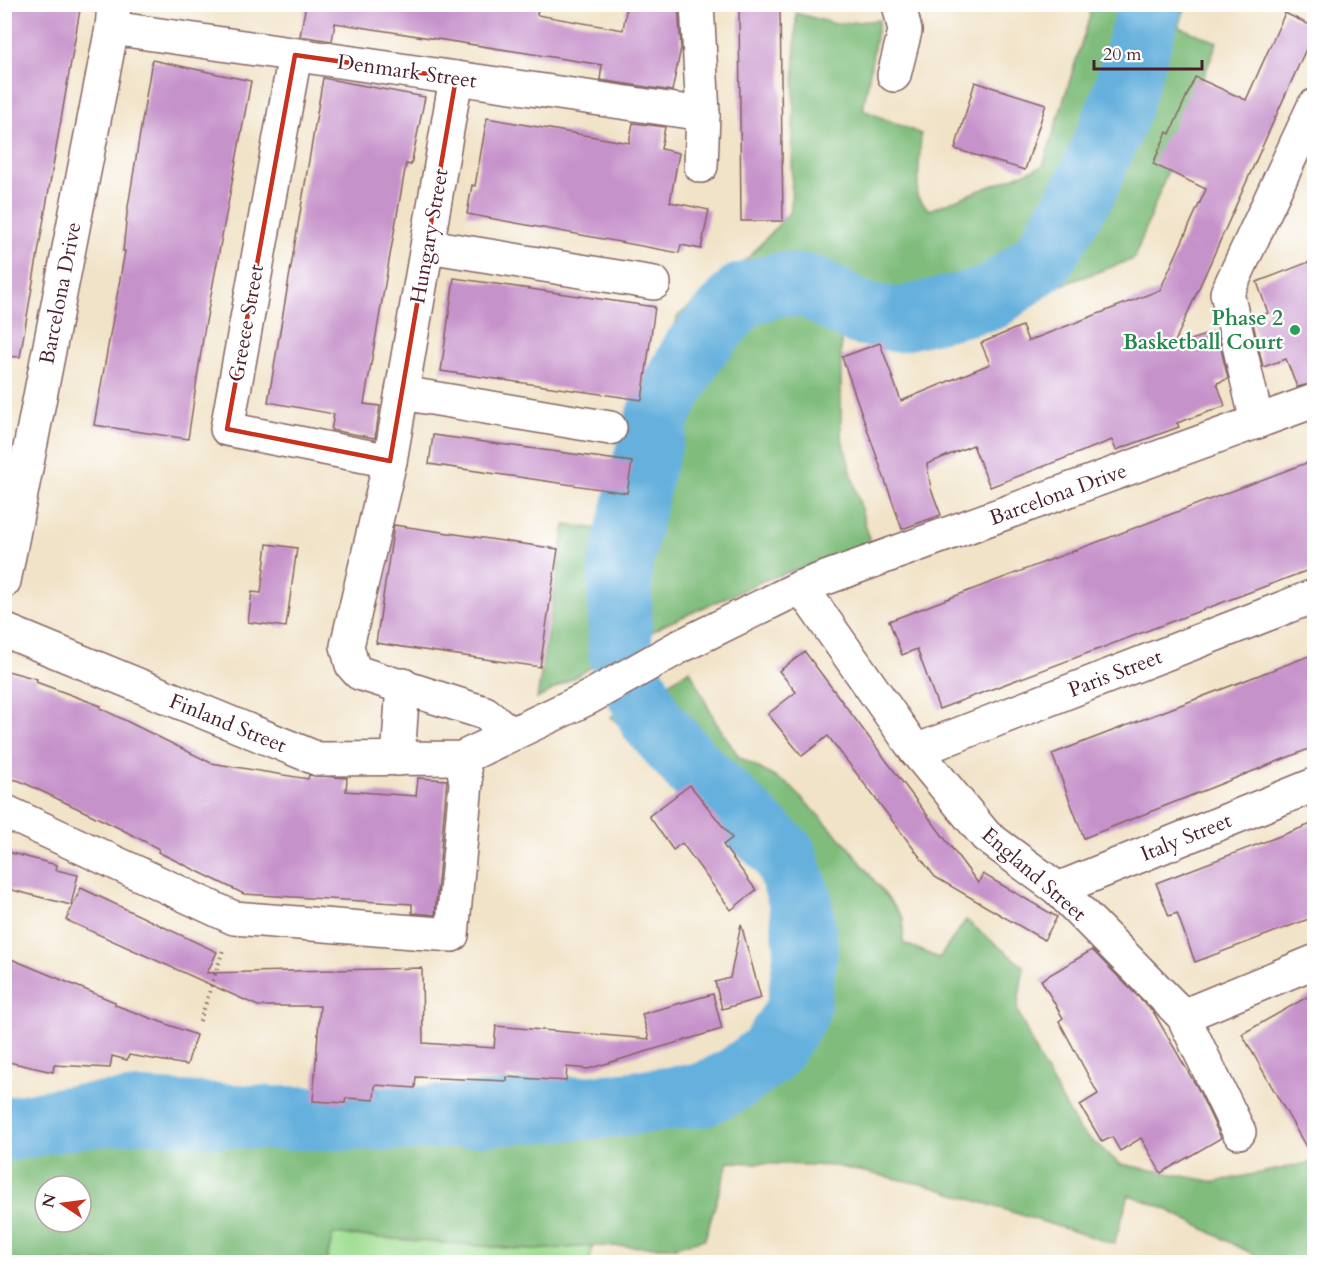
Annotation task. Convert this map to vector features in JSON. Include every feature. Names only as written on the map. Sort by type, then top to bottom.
[{"type":"street","points":[[697,4],[703,114],[701,166]]},
{"type":"street","points":[[894,75],[905,31],[899,4]]},
{"type":"street","name":"Denmark Street","points":[[113,16],[295,55],[703,114]]},
{"type":"street","name":"Barcelona Drive","points":[[4,581],[113,16]]},
{"type":"street","name":"Greece Street","points":[[295,55],[227,429],[390,461]]},
{"type":"street","name":"Hungary Street","points":[[456,78],[390,461],[347,646],[352,665],[359,673],[485,713],[510,734]]},
{"type":"street","points":[[1257,422],[1227,293],[1314,106]]},
{"type":"street","points":[[428,246],[654,284]]},
{"type":"street","points":[[402,393],[610,428]]},
{"type":"street","name":"Barcelona Drive","points":[[462,758],[588,698],[677,648],[801,587],[1314,401]]},
{"type":"street","name":"England Street","points":[[801,587],[916,751],[986,836],[1058,889],[1183,1016],[1239,1132]]},
{"type":"street","name":"Paris Street","points":[[916,751],[1314,596]]},
{"type":"street","name":"Finland Street","points":[[4,630],[318,759],[462,758]]},
{"type":"street","points":[[398,759],[403,686]]},
{"type":"street","points":[[4,811],[234,918],[452,935],[466,783],[462,758]]},
{"type":"street","name":"Italy Street","points":[[1058,889],[1314,785]]},
{"type":"street","points":[[1183,1016],[1314,962]]},
{"type":"path","points":[[200,1021],[234,918]]},
{"type":"highlighted area","points":[[295,55],[456,78],[390,461],[227,429]]},
{"type":"green space","points":[[1088,5],[1186,5],[1179,27],[1217,42],[1134,259],[986,312],[900,333],[841,328],[841,435],[871,545],[765,580],[664,625],[537,699],[565,525],[601,529],[678,316],[749,257],[791,211],[796,13],[835,24],[879,20],[863,110],[921,134],[917,197],[929,210],[1043,166],[1090,16]]},
{"type":"green space","points":[[690,670],[715,721],[739,757],[789,785],[848,846],[903,918],[903,943],[939,958],[966,920],[1024,967],[1017,1009],[1038,1057],[1079,1130],[1120,1164],[1215,1182],[1314,1162],[1314,1262],[1268,1262],[1162,1207],[1129,1195],[1114,1244],[926,1185],[836,1166],[728,1162],[705,1239],[675,1247],[593,1246],[533,1250],[333,1234],[326,1262],[5,1262],[5,1112],[90,1098],[533,1095],[662,1088],[713,1074],[745,1044],[776,1004],[789,952],[782,896],[751,841],[611,717]]},
{"type":"green space","points":[[333,1234],[533,1250],[593,1246],[589,1262],[326,1262]]},
{"type":"building","points":[[4,4],[81,4],[20,357],[4,356]]},
{"type":"building","points":[[306,4],[539,4],[537,15],[623,30],[627,4],[678,4],[681,48],[672,91],[600,80],[602,65],[335,23],[332,41],[300,36]]},
{"type":"building","points":[[739,7],[780,7],[783,221],[741,221]]},
{"type":"building","points":[[1285,13],[1314,27],[1314,31],[1173,346],[1217,331],[1228,379],[1217,383],[1225,406],[1177,423],[1179,427],[1116,450],[1112,440],[990,487],[973,445],[927,464],[931,489],[941,515],[902,529],[842,357],[880,343],[901,401],[990,364],[981,343],[1022,326],[1028,341],[1160,290],[1206,189],[1153,164],[1167,132],[1170,134],[1195,77],[1246,100]]},
{"type":"building","points":[[152,60],[251,81],[204,332],[188,439],[94,425],[125,251],[123,251],[127,213]]},
{"type":"building","points":[[323,78],[425,97],[411,165],[406,164],[364,404],[380,406],[375,438],[331,430],[334,414],[268,402]]},
{"type":"building","points":[[975,82],[1046,104],[1025,170],[955,149]]},
{"type":"building","points":[[487,118],[629,143],[633,123],[665,127],[661,149],[679,153],[670,202],[709,210],[701,249],[681,245],[679,253],[467,214],[472,185],[475,186]]},
{"type":"building","name":"Phase 2 Basketball Court","points":[[1314,260],[1314,383],[1297,387],[1286,359],[1263,367],[1252,319],[1268,313],[1257,282]]},
{"type":"building","points":[[454,278],[655,307],[642,400],[441,371]]},
{"type":"building","points":[[433,435],[632,462],[627,493],[429,464]]},
{"type":"building","points":[[1314,460],[1314,568],[939,709],[917,649],[902,655],[889,621]]},
{"type":"building","points":[[394,525],[558,549],[540,667],[376,643]]},
{"type":"building","points":[[267,544],[297,548],[286,627],[248,622],[252,592],[261,593]]},
{"type":"building","points":[[805,652],[978,883],[983,874],[1057,917],[1044,940],[935,877],[828,736],[802,756],[768,714],[796,692],[779,671]]},
{"type":"building","points":[[1314,654],[1314,747],[1084,838],[1052,754]]},
{"type":"building","points":[[4,670],[37,679],[36,682],[101,706],[100,708],[211,763],[308,779],[309,775],[347,778],[346,791],[416,796],[418,778],[447,780],[435,915],[412,913],[412,904],[244,894],[158,852],[159,849],[119,828],[20,781],[4,777]]},
{"type":"building","points":[[690,785],[732,838],[723,845],[756,890],[731,910],[682,843],[673,850],[649,816]]},
{"type":"building","points":[[1314,823],[1314,917],[1195,962],[1177,913],[1169,916],[1156,883]]},
{"type":"building","points":[[4,851],[57,865],[56,870],[78,875],[71,905],[4,888]]},
{"type":"building","points":[[81,888],[217,952],[207,973],[422,968],[423,1043],[494,1048],[496,1026],[649,1039],[642,1014],[713,994],[722,1029],[588,1069],[567,1067],[566,1081],[507,1077],[507,1081],[416,1077],[415,1088],[375,1085],[374,1100],[346,1098],[345,1103],[313,1101],[320,1006],[258,1006],[66,920]]},
{"type":"building","points":[[741,924],[761,998],[722,1009],[715,982],[730,978]]},
{"type":"building","points":[[1092,950],[1154,1013],[1197,1087],[1221,1138],[1161,1173],[1141,1138],[1120,1151],[1112,1137],[1102,1142],[1080,1105],[1098,1094],[1059,1021],[1063,1018],[1041,980]]},
{"type":"building","points":[[4,956],[115,1002],[115,1005],[196,1035],[187,1065],[129,1055],[127,1060],[112,1056],[110,1068],[54,1065],[53,1072],[4,1061]]},
{"type":"building","points":[[1314,993],[1314,1161],[1242,1034]]},
{"type":"waterway","points":[[4,1130],[73,1117],[141,1111],[270,1118],[409,1119],[598,1107],[702,1095],[737,1078],[770,1053],[798,1010],[806,948],[800,899],[784,854],[697,772],[651,720],[620,652],[620,566],[643,468],[659,413],[694,350],[742,295],[781,284],[811,287],[859,313],[897,320],[991,298],[1042,260],[1086,187],[1119,109],[1151,4]]},
{"type":"place","name":"Phase 2 Basketball Court","points":[[1295,330]]}]
